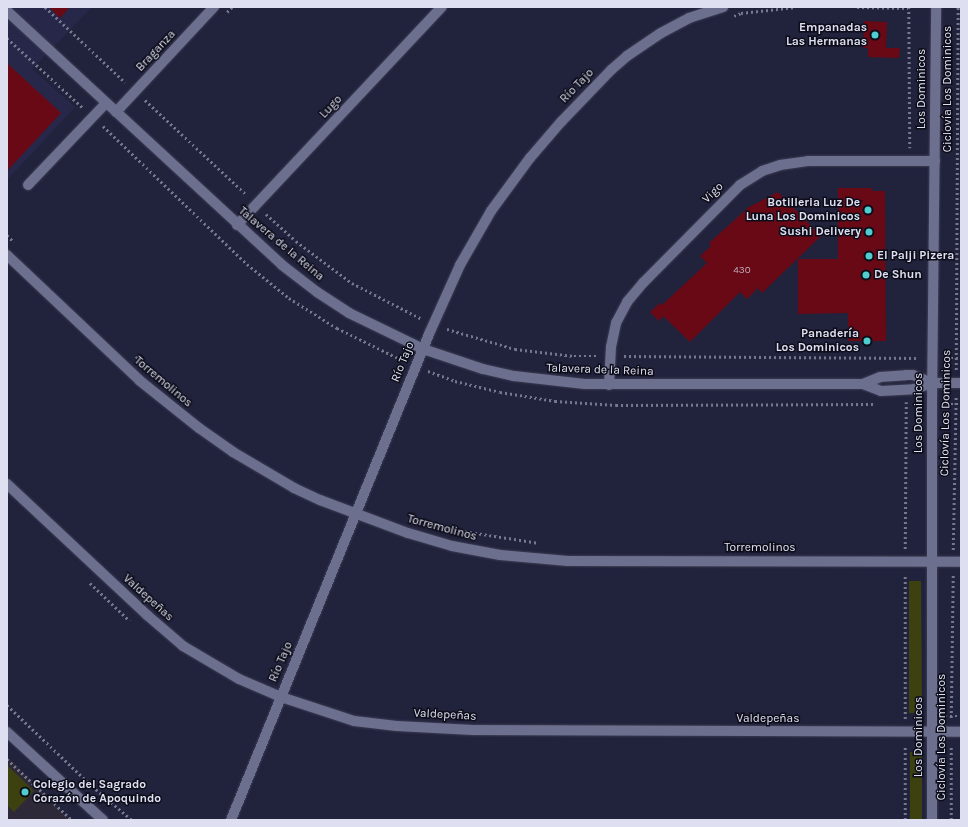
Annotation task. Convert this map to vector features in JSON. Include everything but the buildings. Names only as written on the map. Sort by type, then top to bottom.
[{"type":"street","name":"Lugo","points":[[237,225],[442,7]]},
{"type":"street","name":"Río Tajo","points":[[231,820],[423,349],[460,265],[491,211],[526,163],[561,122],[611,70],[645,43],[689,18],[723,7]]},
{"type":"street","name":"Los Dominicos","points":[[932,820],[932,383],[936,7]]},
{"type":"street","name":"Braganza","points":[[116,112],[136,92],[210,8]]},
{"type":"street","name":"Talavera de la Reina","points":[[7,11],[282,265],[317,292],[349,313],[423,349],[483,369],[544,381],[609,385],[863,384],[881,391],[914,389],[932,383],[959,383]]},
{"type":"street","points":[[28,185],[106,103]]},
{"type":"street","name":"Vigo","points":[[609,385],[610,356],[616,323],[627,302],[643,283],[740,185],[762,171],[780,165],[808,161],[934,161]]},
{"type":"street","name":"Torremolinos","points":[[7,255],[138,380],[199,428],[233,452],[294,488],[355,514],[408,533],[452,546],[500,555],[568,561],[957,562]]},
{"type":"street","name":"Talavera de la Reina","points":[[863,384],[880,377],[906,375],[932,383]]},
{"type":"street","name":"Valdepeñas","points":[[7,484],[147,615],[183,646],[239,679],[281,697],[354,721],[412,727],[481,730],[905,733],[956,732]]},
{"type":"street","points":[[7,732],[103,820]]},
{"type":"path","points":[[44,7],[296,241],[352,283],[434,324],[515,349],[574,356],[906,358]]},
{"type":"path","points":[[857,7],[908,7],[910,161]]},
{"type":"path","name":"Ciclovía Los Dominicos","points":[[951,820],[956,732],[959,383],[958,7]]},
{"type":"path","points":[[7,38],[93,116],[247,264],[289,298],[337,328],[416,366],[455,381],[500,392],[555,401],[616,405],[874,404]]},
{"type":"path","points":[[7,235],[18,246]]},
{"type":"path","points":[[132,352],[165,381]]},
{"type":"path","points":[[898,404],[906,404],[905,820]]},
{"type":"path","points":[[441,527],[543,543]]},
{"type":"path","points":[[897,548],[905,548]]},
{"type":"path","points":[[897,577],[905,577]]},
{"type":"path","points":[[85,579],[134,624]]},
{"type":"path","points":[[7,705],[92,786],[132,820]]},
{"type":"path","points":[[897,717],[932,715]]},
{"type":"path","points":[[897,746],[932,746]]},
{"type":"path","points":[[7,759],[72,820]]},
{"type":"shaded area","points":[[7,7],[92,7],[32,69],[75,107],[7,180]]},
{"type":"shaded area","name":"Colegio del Sagrado Corazón de Apoquindo","points":[[7,757],[15,764],[70,820],[7,820]]},
{"type":"green space","points":[[909,581],[921,581],[922,713],[909,713]]},
{"type":"green space","points":[[910,752],[922,752],[922,820],[910,820]]},
{"type":"green space","points":[[7,765],[34,791],[14,812],[7,805]]},
{"type":"place","name":"Empanadas Las Hermanas","points":[[875,35]]},
{"type":"place","name":"Botilleria Luz De Luna Los Dominicos","points":[[868,210]]},
{"type":"place","name":"Sushi Delivery","points":[[869,232]]},
{"type":"place","name":"El Palji Pizera","points":[[869,256]]},
{"type":"place","name":"De Shun","points":[[866,275]]},
{"type":"place","name":"Panadería Los Dominicos","points":[[867,341]]},
{"type":"place","name":"Colegio del Sagrado Corazón de Apoquindo","points":[[25,792]]}]
